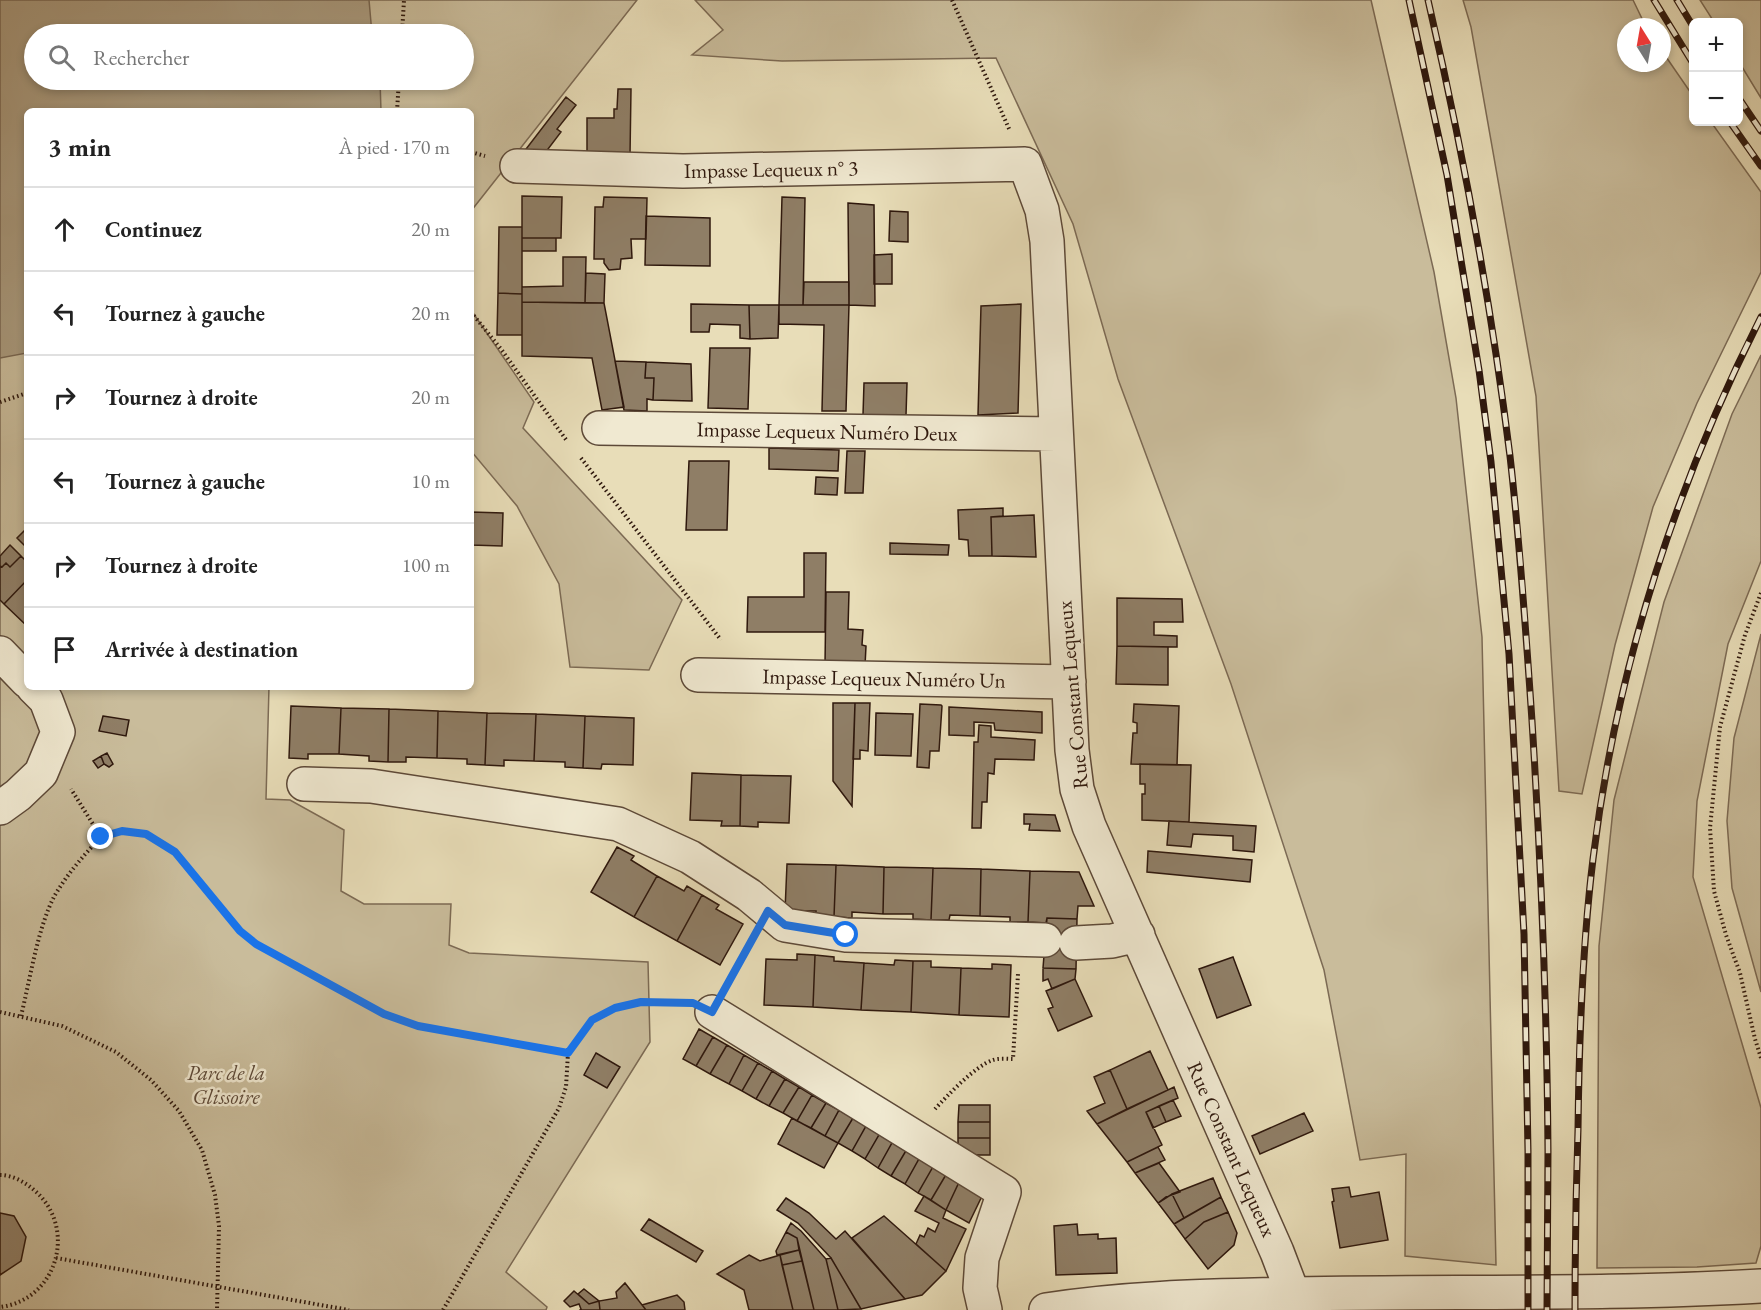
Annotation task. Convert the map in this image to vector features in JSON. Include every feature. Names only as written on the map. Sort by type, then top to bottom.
[{"type":"street","name":"Impasse Lequeux n° 3","points":[[517,166],[683,171],[1025,164]]},
{"type":"street","name":"Rue Constant Lequeux","points":[[1025,164],[1042,210],[1047,241],[1072,750],[1077,789],[1089,826],[1277,1252],[1293,1294]]},
{"type":"street","name":"Impasse Lequeux Numéro Deux","points":[[599,428],[1056,434]]},
{"type":"street","points":[[0,653],[24,678]]},
{"type":"street","name":"Impasse Lequeux Numéro Un","points":[[698,675],[1069,682]]},
{"type":"street","points":[[0,808],[41,773],[58,732],[46,700],[36,690]]},
{"type":"street","points":[[304,784],[371,786],[618,824],[690,857],[749,895],[785,925],[846,935],[1047,941],[1112,941],[1138,935]]},
{"type":"street","points":[[712,1012],[1004,1192],[982,1258],[980,1288],[985,1310]]},
{"type":"street","points":[[1046,1310],[1202,1295],[1697,1290],[1761,1286]]},
{"type":"path","points":[[403,24],[404,0]]},
{"type":"path","points":[[952,0],[1025,164]]},
{"type":"path","points":[[397,108],[398,90]]},
{"type":"path","points":[[474,316],[572,447]]},
{"type":"path","points":[[0,402],[24,394]]},
{"type":"path","points":[[579,456],[749,676]]},
{"type":"path","points":[[1761,593],[1744,635],[1720,727],[1710,828],[1714,891],[1726,935],[1740,973],[1761,1058]]},
{"type":"path","points":[[70,787],[101,837]]},
{"type":"path","points":[[21,1016],[42,931],[54,896],[77,863],[101,837],[122,831],[146,834],[175,852],[240,931],[256,944],[384,1014],[418,1026],[568,1053]]},
{"type":"path","points":[[443,1310],[559,1108],[566,1087],[568,1053],[592,1020],[615,1008],[641,1002],[693,1003],[712,1012],[768,911]]},
{"type":"path","points":[[911,1136],[954,1088],[994,1059],[1012,1059],[1047,941]]},
{"type":"path","points":[[0,1012],[62,1026],[116,1052],[151,1080],[179,1111],[202,1150],[215,1195],[219,1226],[217,1310]]},
{"type":"path","points":[[0,1175],[26,1183],[43,1198],[54,1217],[59,1238],[56,1258],[46,1280],[30,1296],[10,1306],[0,1307]]},
{"type":"path","points":[[56,1258],[349,1310]]},
{"type":"green space","name":"Parc de la Glissoire","points":[[0,0],[637,0],[474,207],[474,108],[24,108],[24,690],[269,690],[266,799],[290,800],[344,830],[341,891],[364,904],[451,904],[449,945],[469,953],[648,962],[650,1042],[506,1272],[547,1307],[546,1310],[0,1310]]},
{"type":"green space","points":[[695,0],[1371,0],[1434,272],[1456,398],[1482,637],[1496,1265],[1405,1256],[1406,1154],[1360,1160],[1324,970],[1231,684],[1118,379],[1073,224],[996,58],[782,61],[692,55],[723,30]]},
{"type":"green space","points":[[1463,0],[1633,0],[1642,18],[1617,18],[1617,72],[1671,72],[1671,64],[1689,90],[1689,126],[1714,126],[1761,192],[1761,272],[1697,403],[1653,507],[1615,645],[1582,794],[1559,791],[1536,396],[1471,27]]},
{"type":"green space","points":[[1700,0],[1761,0],[1761,98],[1743,69],[1743,18],[1711,18]]},
{"type":"green space","points":[[474,314],[534,402],[523,428],[682,600],[649,670],[570,667],[559,584],[517,506],[474,455]]},
{"type":"green space","points":[[1761,355],[1761,561],[1728,644],[1697,801],[1693,877],[1761,1108],[1761,1246],[1756,1263],[1697,1267],[1597,1268],[1599,946],[1614,800],[1664,602],[1732,414]]},
{"type":"green space","points":[[1761,634],[1761,992],[1732,888],[1727,821],[1734,738]]},
{"type":"shaded area","points":[[0,0],[369,0],[371,24],[24,24],[24,90],[380,90],[381,108],[24,108],[24,354],[0,358]]},
{"type":"building","points":[[618,89],[631,89],[630,156],[587,155],[587,118],[614,118]]},
{"type":"building","points":[[566,97],[576,105],[557,129],[561,132],[545,153],[523,153]]},
{"type":"building","points":[[522,196],[562,197],[561,238],[522,238]]},
{"type":"building","points":[[604,197],[647,198],[646,239],[631,239],[632,258],[621,259],[620,269],[609,270],[604,259],[594,259],[595,207],[603,207]]},
{"type":"building","points":[[782,197],[805,198],[803,305],[779,305]]},
{"type":"building","points":[[848,203],[874,205],[875,306],[849,305]]},
{"type":"building","points":[[890,211],[908,212],[908,242],[889,241]]},
{"type":"building","points":[[646,216],[710,218],[710,266],[645,265]]},
{"type":"building","points":[[499,227],[522,227],[522,294],[498,293]]},
{"type":"building","points":[[522,238],[556,238],[556,251],[522,251]]},
{"type":"building","points":[[892,254],[892,284],[874,284],[874,255]]},
{"type":"building","points":[[563,257],[586,257],[585,303],[522,302],[522,287],[563,286]]},
{"type":"building","points":[[586,273],[605,274],[604,303],[585,303]]},
{"type":"building","points":[[804,282],[849,282],[849,305],[803,305]]},
{"type":"building","points":[[498,293],[522,294],[522,335],[497,335]]},
{"type":"building","points":[[522,302],[604,303],[624,407],[602,410],[592,358],[522,356]]},
{"type":"building","points":[[691,304],[749,305],[750,339],[740,338],[740,325],[710,324],[709,332],[691,332]]},
{"type":"building","points":[[1021,304],[1018,413],[978,415],[981,306]]},
{"type":"building","points":[[749,305],[779,305],[778,338],[750,339]]},
{"type":"building","points":[[779,305],[849,305],[846,411],[822,411],[824,325],[779,324]]},
{"type":"building","points":[[710,348],[750,348],[748,409],[708,408]]},
{"type":"building","points":[[615,361],[646,362],[645,378],[654,378],[653,400],[647,399],[647,411],[624,410]]},
{"type":"building","points":[[646,362],[691,364],[692,401],[653,400],[654,378],[645,378]]},
{"type":"building","points":[[864,383],[907,383],[906,415],[863,415]]},
{"type":"building","points":[[769,448],[839,450],[838,471],[769,469]]},
{"type":"building","points":[[847,451],[865,451],[863,493],[845,493]]},
{"type":"building","points":[[689,461],[729,461],[727,530],[686,530]]},
{"type":"building","points":[[816,477],[838,478],[837,495],[815,494]]},
{"type":"building","points":[[1003,508],[1003,516],[991,517],[992,556],[969,556],[968,540],[959,539],[958,510]]},
{"type":"building","points":[[474,512],[503,513],[502,546],[474,545]]},
{"type":"building","points":[[1034,515],[1036,557],[992,556],[991,517]]},
{"type":"building","points":[[24,531],[24,545],[17,538]]},
{"type":"building","points":[[890,543],[949,545],[948,555],[890,554]]},
{"type":"building","points":[[10,545],[21,556],[10,567],[6,563],[2,567],[0,556]]},
{"type":"building","points":[[804,553],[826,553],[825,632],[747,632],[748,597],[804,597]]},
{"type":"building","points":[[21,556],[24,559],[24,583],[4,604],[0,600],[0,566],[6,563],[10,567]]},
{"type":"building","points":[[24,583],[24,623],[4,604]]},
{"type":"building","points":[[826,592],[849,592],[848,629],[863,630],[862,645],[866,646],[865,666],[825,665]]},
{"type":"building","points":[[1117,598],[1182,599],[1183,622],[1154,622],[1154,635],[1177,636],[1177,647],[1117,646]]},
{"type":"building","points":[[1117,646],[1168,647],[1168,685],[1116,684]]},
{"type":"building","points":[[833,703],[855,703],[852,806],[833,781]]},
{"type":"building","points":[[855,703],[870,703],[868,751],[860,750],[860,759],[853,759]]},
{"type":"building","points":[[920,704],[942,706],[939,751],[930,751],[929,768],[917,767]]},
{"type":"building","points":[[1134,704],[1179,706],[1177,765],[1131,764],[1133,733],[1137,733],[1137,723],[1133,722]]},
{"type":"building","points":[[291,706],[341,708],[339,754],[308,754],[308,759],[289,758]]},
{"type":"building","points":[[949,707],[1042,712],[1042,733],[995,730],[994,723],[974,722],[974,736],[949,735]]},
{"type":"building","points":[[341,708],[389,709],[388,762],[369,761],[369,756],[339,754]]},
{"type":"building","points":[[389,709],[438,711],[437,758],[406,757],[406,762],[388,762]]},
{"type":"building","points":[[438,711],[487,713],[485,765],[467,764],[467,759],[437,758]]},
{"type":"building","points":[[487,713],[536,714],[534,761],[504,760],[504,766],[485,765]]},
{"type":"building","points":[[876,713],[913,714],[911,756],[875,755]]},
{"type":"building","points":[[536,714],[585,716],[583,768],[565,767],[565,762],[534,761]]},
{"type":"building","points":[[103,716],[129,720],[126,736],[99,731]]},
{"type":"building","points":[[585,716],[634,718],[633,765],[602,764],[601,769],[583,768]]},
{"type":"building","points":[[979,725],[991,726],[991,737],[1035,740],[1034,760],[995,759],[994,774],[988,773],[987,802],[982,802],[981,828],[972,828],[974,742],[978,742]]},
{"type":"building","points":[[107,753],[113,764],[109,767],[104,764],[101,756]]},
{"type":"building","points":[[101,756],[104,764],[98,768],[93,761]]},
{"type":"building","points":[[1140,764],[1191,765],[1189,822],[1142,820],[1142,794],[1145,794],[1145,784],[1140,784]]},
{"type":"building","points":[[692,773],[741,775],[740,826],[721,826],[722,821],[690,820]]},
{"type":"building","points":[[741,775],[791,776],[789,823],[758,822],[758,827],[740,826]]},
{"type":"building","points":[[1024,814],[1055,815],[1060,831],[1029,830],[1030,824],[1024,824]]},
{"type":"building","points":[[1169,821],[1256,826],[1254,852],[1233,850],[1233,836],[1193,834],[1191,847],[1167,845]]},
{"type":"building","points":[[617,847],[634,856],[631,860],[657,876],[634,917],[591,892]]},
{"type":"building","points":[[1148,851],[1252,860],[1250,882],[1147,872]]},
{"type":"building","points":[[787,864],[836,865],[834,917],[816,916],[816,911],[785,911]]},
{"type":"building","points":[[836,865],[884,867],[883,914],[852,912],[852,918],[834,917]]},
{"type":"building","points":[[884,867],[933,868],[931,920],[913,919],[913,914],[883,914]]},
{"type":"building","points":[[933,868],[981,869],[980,916],[950,915],[949,920],[931,920]]},
{"type":"building","points":[[981,869],[1030,871],[1028,922],[1010,922],[1010,917],[980,916]]},
{"type":"building","points":[[1030,871],[1079,872],[1094,906],[1078,906],[1077,919],[1047,918],[1046,923],[1028,922]]},
{"type":"building","points":[[657,876],[684,891],[687,886],[702,895],[677,941],[634,917]]},
{"type":"building","points":[[702,895],[719,905],[716,909],[743,924],[720,965],[677,941]]},
{"type":"building","points":[[1047,918],[1077,919],[1076,969],[1043,968]]},
{"type":"building","points":[[797,954],[815,955],[813,1007],[764,1005],[766,959],[797,960]]},
{"type":"building","points":[[815,955],[834,957],[834,961],[864,963],[861,1010],[813,1007]]},
{"type":"building","points":[[1233,957],[1251,1005],[1217,1018],[1199,969]]},
{"type":"building","points":[[895,960],[913,961],[911,1012],[861,1010],[864,963],[894,965]]},
{"type":"building","points":[[913,961],[931,961],[931,967],[961,968],[959,1015],[911,1012]]},
{"type":"building","points":[[992,964],[1011,965],[1009,1017],[959,1015],[961,968],[992,969]]},
{"type":"building","points":[[1043,968],[1076,969],[1075,979],[1052,989],[1048,979],[1043,981]]},
{"type":"building","points":[[1075,979],[1092,1016],[1058,1031],[1048,1009],[1053,1007],[1046,991]]},
{"type":"building","points":[[699,1029],[713,1037],[696,1066],[683,1059]]},
{"type":"building","points":[[713,1037],[727,1045],[710,1074],[696,1066]]},
{"type":"building","points":[[727,1045],[744,1055],[729,1084],[710,1074]]},
{"type":"building","points":[[1150,1051],[1168,1090],[1127,1109],[1110,1070]]},
{"type":"building","points":[[596,1053],[620,1067],[607,1088],[584,1075]]},
{"type":"building","points":[[744,1055],[758,1063],[742,1091],[729,1084]]},
{"type":"building","points":[[758,1063],[772,1071],[756,1099],[742,1091]]},
{"type":"building","points":[[1110,1070],[1127,1109],[1097,1124],[1087,1111],[1105,1103],[1094,1077]]},
{"type":"building","points":[[772,1071],[785,1079],[769,1106],[756,1099]]},
{"type":"building","points":[[785,1079],[799,1087],[783,1113],[769,1106]]},
{"type":"building","points":[[799,1087],[812,1095],[797,1121],[783,1113]]},
{"type":"building","points":[[1174,1087],[1178,1098],[1146,1112],[1162,1145],[1127,1162],[1097,1124]]},
{"type":"building","points":[[812,1095],[826,1103],[811,1128],[797,1121]]},
{"type":"building","points":[[1173,1100],[1181,1116],[1166,1122],[1159,1106]]},
{"type":"building","points":[[826,1103],[839,1110],[825,1136],[811,1128]]},
{"type":"building","points":[[959,1105],[990,1105],[990,1122],[958,1122]]},
{"type":"building","points":[[1159,1106],[1166,1122],[1153,1128],[1146,1112]]},
{"type":"building","points":[[839,1110],[853,1118],[838,1143],[825,1136]]},
{"type":"building","points":[[1304,1113],[1313,1131],[1260,1154],[1252,1136]]},
{"type":"building","points":[[792,1118],[838,1143],[824,1168],[778,1144]]},
{"type":"building","points":[[853,1118],[866,1126],[852,1151],[838,1143]]},
{"type":"building","points":[[958,1122],[990,1122],[990,1138],[958,1138]]},
{"type":"building","points":[[866,1126],[880,1133],[865,1159],[852,1151]]},
{"type":"building","points":[[880,1133],[893,1141],[878,1168],[865,1159]]},
{"type":"building","points":[[958,1138],[990,1138],[990,1155],[958,1155]]},
{"type":"building","points":[[893,1141],[907,1149],[891,1176],[878,1168]]},
{"type":"building","points":[[1158,1147],[1165,1160],[1135,1173],[1127,1162]]},
{"type":"building","points":[[907,1149],[920,1157],[905,1184],[891,1176]]},
{"type":"building","points":[[920,1157],[934,1165],[918,1193],[905,1184]]},
{"type":"building","points":[[1159,1163],[1180,1192],[1158,1203],[1135,1173]]},
{"type":"building","points":[[934,1165],[947,1173],[931,1200],[918,1193]]},
{"type":"building","points":[[947,1173],[960,1180],[946,1210],[931,1200]]},
{"type":"building","points":[[1213,1178],[1221,1197],[1184,1218],[1172,1194]]},
{"type":"building","points":[[960,1180],[983,1194],[969,1223],[946,1210]]},
{"type":"building","points":[[1349,1187],[1351,1197],[1379,1192],[1388,1240],[1340,1248],[1332,1189]]},
{"type":"building","points":[[1172,1194],[1184,1218],[1174,1224],[1158,1203]]},
{"type":"building","points":[[924,1196],[946,1210],[943,1218],[966,1229],[946,1271],[916,1244],[920,1235],[924,1237],[928,1228],[935,1232],[939,1223],[915,1211]]},
{"type":"building","points":[[1221,1197],[1228,1212],[1204,1222],[1185,1239],[1174,1224]]},
{"type":"building","points":[[786,1198],[809,1213],[836,1239],[845,1231],[905,1299],[861,1309],[831,1258],[798,1223],[777,1210]]},
{"type":"building","points":[[1228,1212],[1237,1233],[1234,1245],[1208,1269],[1185,1239],[1204,1222]]},
{"type":"building","points":[[0,1213],[14,1216],[26,1237],[21,1261],[0,1275]]},
{"type":"building","points":[[884,1216],[946,1271],[922,1295],[905,1299],[852,1238]]},
{"type":"building","points":[[649,1219],[703,1251],[696,1262],[641,1230]]},
{"type":"building","points":[[791,1223],[826,1259],[838,1310],[814,1310],[797,1238],[786,1232]]},
{"type":"building","points":[[1077,1224],[1078,1235],[1098,1234],[1098,1239],[1116,1238],[1117,1273],[1056,1275],[1054,1226]]},
{"type":"building","points":[[786,1232],[797,1238],[799,1250],[777,1255],[776,1251]]},
{"type":"building","points":[[799,1250],[802,1261],[782,1265],[780,1255]]},
{"type":"building","points":[[749,1255],[760,1261],[780,1255],[793,1310],[749,1310],[744,1290],[717,1274]]},
{"type":"building","points":[[831,1258],[861,1309],[838,1310],[826,1259]]},
{"type":"building","points":[[802,1261],[814,1310],[793,1310],[782,1265]]},
{"type":"building","points":[[625,1283],[646,1310],[600,1310],[599,1301],[617,1298],[616,1292]]},
{"type":"building","points":[[584,1289],[599,1301],[589,1304],[578,1294]]},
{"type":"building","points":[[574,1291],[589,1304],[599,1301],[600,1310],[580,1310],[579,1304],[570,1307],[564,1301]]},
{"type":"building","points":[[677,1295],[684,1302],[685,1310],[646,1310],[642,1305]]},
{"type":"railway","points":[[1409,0],[1447,175],[1479,370],[1491,462],[1509,654],[1524,934],[1528,1310]]},
{"type":"railway","points":[[1428,0],[1453,113],[1485,284],[1510,456],[1517,522],[1532,721],[1543,936],[1548,1151],[1547,1310]]},
{"type":"railway","points":[[1654,0],[1689,57]]},
{"type":"railway","points":[[1677,0],[1689,20]]},
{"type":"railway","points":[[1743,104],[1761,131]]},
{"type":"railway","points":[[1733,126],[1761,166]]},
{"type":"railway","points":[[1575,1310],[1582,995],[1589,893],[1603,788],[1617,718],[1653,581],[1702,447],[1761,317]]},
{"type":"route","points":[[101,837],[122,831],[146,834],[175,852],[195,873],[240,931],[256,944],[384,1014],[418,1026],[568,1053],[592,1020],[615,1008],[641,1002],[693,1003],[712,1012],[768,911],[785,925],[846,935]]}]
